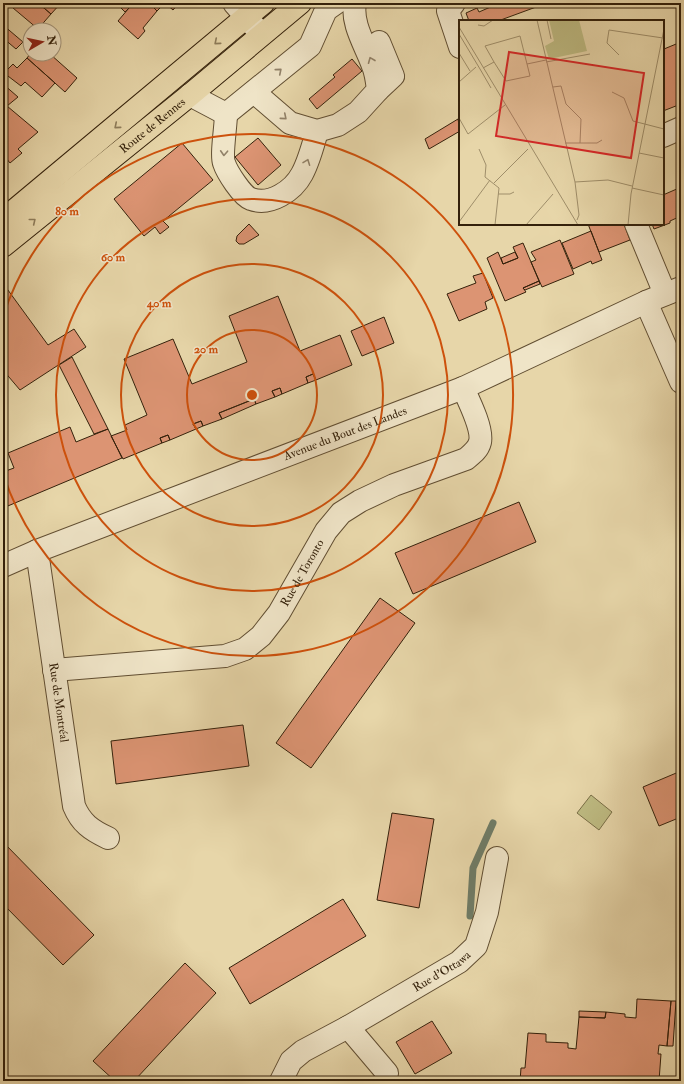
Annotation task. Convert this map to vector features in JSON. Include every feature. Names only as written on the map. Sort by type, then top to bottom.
[{"type":"main road","name":"Route de Rennes","points":[[3,220],[241,10],[264,3]]},
{"type":"main road","name":"Route de Rennes","points":[[3,246],[190,95],[300,3]]},
{"type":"street","points":[[317,131],[302,176],[289,190],[276,198],[263,201],[250,199],[238,188],[224,162],[226,114],[310,46],[326,10],[336,3]]},
{"type":"street","points":[[355,3],[354,10],[358,28],[374,67],[378,90]]},
{"type":"street","points":[[254,92],[290,123],[317,131],[338,125],[358,112],[392,76],[364,3]]},
{"type":"street","points":[[454,3],[448,11],[459,44]]},
{"type":"street","points":[[241,10],[262,34]]},
{"type":"street","points":[[190,95],[226,114]]},
{"type":"street","points":[[664,136],[681,128]]},
{"type":"street","points":[[636,225],[664,295],[681,382]]},
{"type":"street","name":"Avenue du Bout des Landes","points":[[3,566],[37,551],[463,388],[664,295]]},
{"type":"street","name":"Rue de Toronto","points":[[54,670],[225,656],[245,649],[261,636],[279,613],[326,531],[341,513],[360,501],[394,485],[466,459],[475,452],[480,443],[481,432],[463,388]]},
{"type":"street","name":"Rue de Montréal","points":[[37,551],[74,806],[78,817],[85,825],[108,838]]},
{"type":"street","name":"Rue d'Ottawa","points":[[281,1081],[291,1061],[303,1051],[348,1027],[460,962],[476,946],[487,912],[497,858]]},
{"type":"street","points":[[348,1027],[387,1073]]},
{"type":"shaded area","points":[[591,795],[612,812],[599,830],[577,813]]},
{"type":"building","points":[[17,3],[38,3],[51,14],[44,22],[30,22],[13,8]]},
{"type":"building","points":[[38,3],[61,3],[51,14]]},
{"type":"building","points":[[116,3],[124,3],[129,8],[125,12]]},
{"type":"building","points":[[124,3],[149,3],[157,11],[143,28],[145,31],[138,39],[118,21],[129,8]]},
{"type":"building","points":[[149,3],[165,3],[157,11]]},
{"type":"building","points":[[165,3],[179,3],[173,10]]},
{"type":"building","points":[[494,3],[547,3],[501,20],[469,20],[466,13],[477,8],[479,12],[495,5]]},
{"type":"building","points":[[3,25],[22,41],[22,43],[16,49],[3,38]]},
{"type":"building","points":[[681,42],[681,104],[664,111],[664,49]]},
{"type":"building","points":[[352,59],[362,71],[317,109],[309,99],[335,77],[333,75]]},
{"type":"building","points":[[23,62],[31,62],[55,83],[42,97],[25,82],[21,86],[4,73],[13,64],[17,68]]},
{"type":"building","points":[[31,62],[59,62],[77,78],[65,92]]},
{"type":"building","points":[[3,84],[18,97],[7,106],[38,132],[18,149],[22,153],[10,163],[6,158],[3,161]]},
{"type":"building","points":[[458,119],[459,132],[429,149],[425,139]]},
{"type":"building","points":[[258,138],[281,165],[258,185],[235,157]]},
{"type":"building","points":[[182,143],[213,180],[163,221],[169,227],[160,234],[155,227],[144,236],[114,199]]},
{"type":"building","points":[[679,188],[681,193],[681,216],[670,221],[670,223],[654,229],[652,225],[664,225],[664,195]]},
{"type":"building","points":[[249,224],[259,235],[244,244],[239,244],[236,241],[237,236]]},
{"type":"building","points":[[588,225],[624,225],[630,240],[599,252]]},
{"type":"building","points":[[591,231],[602,260],[592,264],[591,261],[573,269],[562,243]]},
{"type":"building","points":[[560,240],[574,274],[542,287],[531,262],[536,260],[531,252]]},
{"type":"building","points":[[523,243],[539,281],[523,288],[526,292],[505,301],[487,258],[498,252],[503,264],[518,258],[513,247]]},
{"type":"building","points":[[515,252],[518,258],[503,264],[501,258]]},
{"type":"building","points":[[483,273],[493,298],[485,302],[487,309],[459,321],[447,294],[476,283],[473,276]]},
{"type":"building","points":[[539,281],[540,284],[525,290],[523,288]]},
{"type":"building","points":[[5,286],[48,345],[74,329],[86,347],[20,390],[3,370],[3,288]]},
{"type":"building","points":[[278,296],[300,351],[340,335],[352,365],[316,380],[313,374],[306,377],[308,383],[282,394],[280,388],[272,391],[275,397],[256,404],[254,399],[219,413],[222,419],[203,426],[201,421],[193,424],[196,429],[170,440],[168,435],[160,438],[162,443],[123,459],[111,436],[127,430],[125,425],[147,415],[124,359],[173,339],[192,384],[247,362],[229,316]]},
{"type":"building","points":[[384,317],[394,343],[362,356],[351,331]]},
{"type":"building","points":[[72,357],[108,429],[94,434],[59,365]]},
{"type":"building","points":[[313,374],[316,380],[308,383],[306,377]]},
{"type":"building","points":[[280,388],[282,394],[275,397],[272,391]]},
{"type":"building","points":[[254,399],[256,404],[222,419],[219,413]]},
{"type":"building","points":[[201,421],[203,426],[196,429],[193,424]]},
{"type":"building","points":[[70,427],[76,442],[108,429],[122,458],[3,508],[3,472],[14,468],[8,453]]},
{"type":"building","points":[[168,435],[170,440],[162,443],[160,438]]},
{"type":"building","points":[[519,502],[536,542],[413,594],[395,553]]},
{"type":"building","points":[[380,598],[415,623],[311,768],[276,743]]},
{"type":"building","points":[[243,725],[249,766],[116,784],[111,741]]},
{"type":"building","points":[[681,771],[681,817],[659,826],[643,787]]},
{"type":"building","points":[[392,813],[434,819],[419,908],[377,900]]},
{"type":"building","points":[[3,842],[94,935],[63,965],[3,904]]},
{"type":"building","points":[[343,899],[366,936],[250,1004],[229,968]]},
{"type":"building","points":[[185,963],[216,993],[134,1081],[115,1081],[93,1061]]},
{"type":"building","points":[[637,999],[671,1001],[667,1046],[659,1045],[658,1054],[661,1054],[659,1081],[520,1081],[521,1068],[525,1068],[528,1033],[546,1034],[546,1042],[568,1043],[568,1048],[576,1049],[579,1017],[605,1018],[606,1012],[625,1014],[625,1017],[636,1018]]},
{"type":"building","points":[[671,1001],[676,1001],[673,1046],[667,1046]]},
{"type":"building","points":[[579,1011],[606,1012],[605,1018],[579,1017]]},
{"type":"building","points":[[432,1021],[452,1053],[415,1074],[396,1042]]},
{"type":"building","points":[[659,1077],[668,1077],[668,1081],[659,1081]]},
{"type":"waterway","points":[[470,916],[473,868],[493,823]]}]
